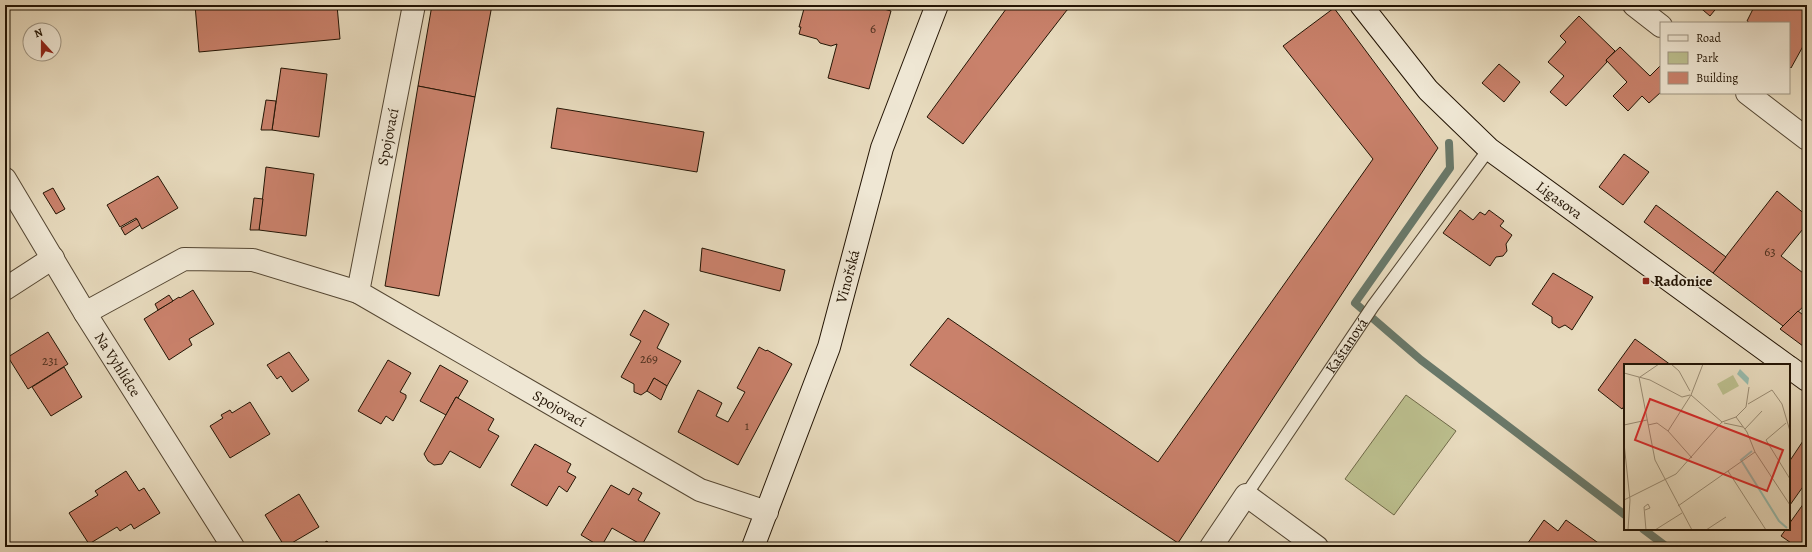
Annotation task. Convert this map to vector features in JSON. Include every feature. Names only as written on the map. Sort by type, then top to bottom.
[{"type":"street","name":"Spojovací","points":[[358,292],[414,5]]},
{"type":"street","name":"Vinořská","points":[[753,547],[829,347],[882,148],[937,5]]},
{"type":"street","name":"Ligasova","points":[[1361,5],[1428,90],[1489,149],[1785,364]]},
{"type":"street","points":[[1634,5],[1660,25]]},
{"type":"street","points":[[1748,94],[1807,139]]},
{"type":"street","name":"Na Vyhlídce","points":[[5,179],[85,313],[233,547]]},
{"type":"street","points":[[5,289],[53,258]]},
{"type":"street","name":"Spojovací","points":[[85,313],[184,259],[253,260],[358,292],[700,490],[767,512]]},
{"type":"street","points":[[1790,368],[1807,380]]},
{"type":"street","points":[[1246,495],[1317,547]]},
{"type":"street","name":"Kaštanová","points":[[1211,547],[1246,495]]},
{"type":"lane","name":"Kaštanová","points":[[1246,495],[1373,306],[1489,149]]},
{"type":"green space","points":[[1406,395],[1456,431],[1394,515],[1345,479]]},
{"type":"building","points":[[195,5],[337,5],[340,39],[199,52]]},
{"type":"building","points":[[432,5],[492,5],[475,97],[418,86]]},
{"type":"building","points":[[805,5],[870,5],[891,11],[869,89],[828,78],[837,44],[831,46],[820,43],[817,39],[799,34],[801,27],[799,27]]},
{"type":"building","points":[[1009,5],[1075,5],[1067,10],[963,144],[927,117]]},
{"type":"building","points":[[1697,5],[1719,5],[1710,16]]},
{"type":"building","points":[[1755,5],[1801,5],[1807,8],[1807,39],[1791,68],[1790,22],[1747,21]]},
{"type":"building","points":[[1334,8],[1438,148],[1178,543],[910,365],[948,318],[1158,462],[1373,159],[1283,46]]},
{"type":"building","points":[[1579,16],[1615,51],[1606,60],[1607,62],[1566,106],[1550,92],[1564,76],[1548,62],[1566,42],[1560,36]]},
{"type":"building","points":[[1620,47],[1650,76],[1660,66],[1660,93],[1649,103],[1642,96],[1628,111],[1613,96],[1627,82],[1606,60]]},
{"type":"building","points":[[1499,64],[1520,82],[1504,102],[1482,83]]},
{"type":"building","points":[[281,68],[327,74],[319,137],[272,130]]},
{"type":"building","points":[[418,86],[475,97],[439,296],[385,286]]},
{"type":"building","points":[[266,100],[276,101],[272,130],[261,130]]},
{"type":"building","points":[[557,108],[704,132],[697,172],[551,148]]},
{"type":"building","points":[[1624,154],[1649,172],[1623,205],[1599,187]]},
{"type":"building","points":[[266,167],[314,174],[306,236],[259,230]]},
{"type":"building","points":[[158,176],[178,208],[142,229],[136,218],[120,227],[107,205]]},
{"type":"building","points":[[53,188],[65,209],[56,214],[43,193]]},
{"type":"building","points":[[1777,191],[1807,216],[1807,224],[1781,256],[1807,276],[1807,303],[1783,326],[1713,273]]},
{"type":"building","points":[[254,198],[263,199],[259,230],[250,230]]},
{"type":"building","points":[[1656,205],[1726,257],[1713,273],[1644,222]]},
{"type":"building","points":[[1460,210],[1473,220],[1480,212],[1485,215],[1489,210],[1504,221],[1500,226],[1512,235],[1506,244],[1507,251],[1503,256],[1496,257],[1490,266],[1443,233]]},
{"type":"building","points":[[137,219],[140,225],[125,235],[121,228]]},
{"type":"building","points":[[702,248],[785,270],[780,291],[700,271]]},
{"type":"building","points":[[1553,273],[1593,297],[1572,330],[1565,325],[1559,328],[1552,323],[1552,317],[1532,304]]},
{"type":"building","points":[[193,290],[214,324],[189,339],[192,345],[169,360],[144,319]]},
{"type":"building","points":[[169,295],[173,301],[158,310],[155,304]]},
{"type":"building","points":[[644,310],[669,324],[657,348],[681,361],[667,386],[654,378],[647,391],[641,395],[634,392],[634,384],[621,377],[641,341],[630,335]]},
{"type":"building","points":[[1798,311],[1807,318],[1807,349],[1780,329]]},
{"type":"building","points":[[48,332],[68,364],[28,389],[8,357]]},
{"type":"building","points":[[1635,339],[1670,364],[1624,364],[1624,406],[1622,409],[1598,390]]},
{"type":"building","points":[[759,347],[792,364],[738,465],[678,432],[698,390],[722,403],[716,416],[728,422],[745,392],[737,388]]},
{"type":"building","points":[[289,352],[309,380],[292,392],[281,376],[277,379],[267,365]]},
{"type":"building","points":[[388,360],[411,373],[400,392],[406,395],[406,398],[393,421],[386,416],[381,424],[358,411]]},
{"type":"building","points":[[440,365],[468,381],[458,398],[456,397],[446,415],[420,401]]},
{"type":"building","points":[[64,367],[82,397],[51,416],[32,387]]},
{"type":"building","points":[[654,378],[667,386],[661,400],[647,391]]},
{"type":"building","points":[[456,397],[494,419],[488,430],[499,436],[480,468],[450,451],[442,464],[434,465],[428,461],[424,454]]},
{"type":"building","points":[[250,402],[270,434],[230,458],[210,426],[223,418],[221,415],[230,410],[232,413]]},
{"type":"building","points":[[1805,438],[1807,439],[1807,481],[1790,505],[1790,460]]},
{"type":"building","points":[[535,444],[571,464],[567,472],[576,477],[567,492],[559,486],[547,506],[511,485]]},
{"type":"building","points":[[126,471],[139,491],[144,488],[160,513],[134,529],[131,524],[120,531],[117,527],[89,544],[69,513],[98,495],[95,491]]},
{"type":"building","points":[[611,485],[629,495],[633,488],[642,493],[638,500],[660,513],[642,545],[612,528],[601,547],[581,535]]},
{"type":"building","points":[[299,494],[319,527],[285,547],[265,515]]},
{"type":"building","points":[[1804,503],[1807,505],[1807,539],[1801,547],[1797,547],[1781,536],[1785,530],[1790,530],[1790,523]]},
{"type":"building","points":[[1544,520],[1558,531],[1566,520],[1604,547],[1525,547]]},
{"type":"building","points":[[327,541],[330,547],[317,547]]},
{"type":"waterway","points":[[1449,143],[1450,168],[1355,303],[1421,360],[1624,514]]},
{"type":"waterway","points":[[1644,530],[1667,547]]},
{"type":"place","name":"Radonice","points":[[1646,281]]}]
